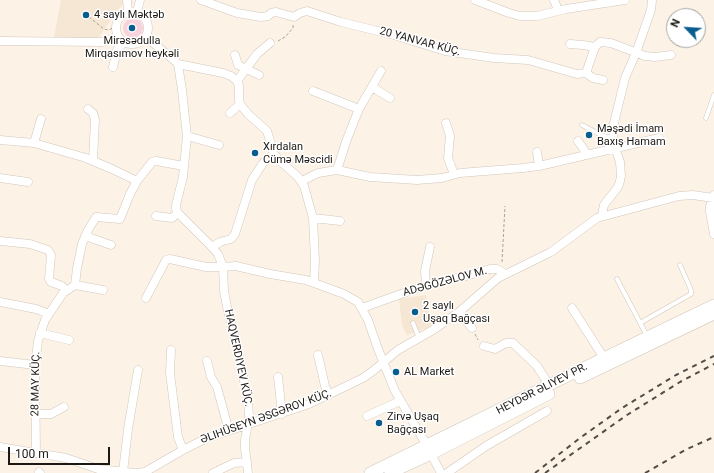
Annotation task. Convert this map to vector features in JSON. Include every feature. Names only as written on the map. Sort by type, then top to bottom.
[{"type":"main road","name":"HEYDƏR ƏLIYEV PR.","points":[[390,473],[429,450],[549,385],[714,305]]},
{"type":"main road","name":"HEYDƏR ƏLIYEV PR.","points":[[370,473],[429,450],[714,314]]},
{"type":"street","points":[[127,0],[133,12]]},
{"type":"street","points":[[133,12],[140,0]]},
{"type":"street","name":"20 YANVAR KÜÇ.","points":[[203,0],[237,13],[251,16],[265,17],[276,12],[294,17],[307,11],[449,52],[494,58],[528,60],[577,74],[586,73],[593,78],[603,80]]},
{"type":"street","points":[[475,0],[485,2],[520,16],[537,16],[558,10],[625,0]]},
{"type":"street","points":[[554,0],[558,10]]},
{"type":"street","points":[[652,0],[651,10],[621,90],[612,138],[614,148],[620,162],[621,176],[618,187],[604,205],[602,215],[679,196],[694,195],[713,197],[710,212],[714,234]]},
{"type":"street","points":[[113,67],[119,35],[118,19],[121,16],[133,12],[141,14],[147,20],[149,28],[144,40],[136,44],[132,44],[119,35]]},
{"type":"street","points":[[0,41],[102,42],[119,35]]},
{"type":"street","points":[[146,36],[169,54],[178,64],[187,136],[184,166],[176,209],[178,213],[218,254],[223,267]]},
{"type":"street","points":[[586,73],[595,47],[600,42],[611,42],[636,53],[655,57],[671,55]]},
{"type":"street","points":[[270,43],[257,54],[245,68],[237,81],[240,104],[248,114],[267,131],[274,154],[302,181],[307,193],[313,218],[315,261],[314,282]]},
{"type":"street","points":[[570,44],[595,47]]},
{"type":"street","points":[[235,55],[238,65],[259,75]]},
{"type":"street","points":[[178,64],[223,73],[231,76],[237,81]]},
{"type":"street","points":[[338,170],[358,109],[381,71]]},
{"type":"street","points":[[372,86],[390,98]]},
{"type":"street","points":[[313,91],[358,109]]},
{"type":"street","points":[[230,113],[240,104]]},
{"type":"street","points":[[88,109],[93,113],[95,120],[93,160]]},
{"type":"street","points":[[34,143],[41,119]]},
{"type":"street","points":[[446,123],[450,136],[448,158],[454,174]]},
{"type":"street","points":[[187,136],[219,145]]},
{"type":"street","points":[[302,181],[318,173],[338,170],[370,177],[406,180],[431,180],[454,174],[513,170],[538,166],[659,138]]},
{"type":"street","points":[[0,140],[34,143],[93,160],[137,182]]},
{"type":"street","points":[[578,141],[587,154]]},
{"type":"street","points":[[537,152],[538,166]]},
{"type":"street","points":[[212,247],[231,238],[235,234],[252,180],[263,163],[274,154]]},
{"type":"street","points":[[103,290],[75,285],[77,268],[85,236],[96,217],[120,219],[130,194],[152,162],[156,161],[184,166]]},
{"type":"street","points":[[0,178],[28,182]]},
{"type":"street","points":[[156,216],[172,218],[178,213]]},
{"type":"street","name":"ƏLIHÜSEYN ƏSGƏROV KÜÇ.","points":[[0,448],[66,458],[90,470],[135,473],[145,472],[207,438],[313,403],[363,378],[398,350],[460,312],[503,272],[551,252],[602,215]]},
{"type":"street","points":[[313,218],[340,221]]},
{"type":"street","points":[[85,236],[111,245]]},
{"type":"street","points":[[0,241],[26,243],[48,250],[51,255],[49,279],[51,282],[62,286],[66,290]]},
{"type":"street","points":[[426,285],[425,272],[430,247]]},
{"type":"street","points":[[146,298],[166,260],[170,259],[206,267],[236,266],[314,282],[353,299],[362,308],[383,363],[400,400],[441,473]]},
{"type":"street","name":"HAQVERDIYEV KÜÇ.","points":[[223,267],[225,298],[236,341],[248,400],[248,425],[246,440],[248,473]]},
{"type":"street","name":"ADƏGÖZƏLOV M.","points":[[362,308],[426,285],[490,269],[503,272]]},
{"type":"street","name":"28 MAY KÜÇ.","points":[[36,453],[35,365],[40,333],[49,314],[66,290],[75,285]]},
{"type":"street","points":[[0,302],[36,309],[49,314]]},
{"type":"street","points":[[572,308],[604,358]]},
{"type":"street","points":[[460,312],[472,328]]},
{"type":"street","points":[[40,333],[68,340]]},
{"type":"street","points":[[484,346],[495,349],[506,343],[513,343],[537,366],[549,385]]},
{"type":"street","points":[[171,350],[170,373],[178,437],[183,450]]},
{"type":"street","points":[[318,356],[325,386],[329,395]]},
{"type":"street","points":[[0,361],[35,365]]},
{"type":"street","points":[[207,361],[229,431]]},
{"type":"street","points":[[123,472],[128,429],[138,370]]},
{"type":"street","points":[[278,377],[282,414]]},
{"type":"street","points":[[367,416],[400,400]]},
{"type":"street","points":[[36,414],[51,414],[64,407]]},
{"type":"street","points":[[447,473],[486,446],[546,411]]},
{"type":"street","points":[[213,473],[234,463],[247,462]]},
{"type":"lane","points":[[706,118],[714,95]]},
{"type":"lane","points":[[708,110],[714,112]]},
{"type":"lane","points":[[582,125],[601,135],[612,138]]},
{"type":"lane","points":[[640,323],[691,294],[691,290],[680,265]]},
{"type":"lane","points":[[617,280],[647,337]]},
{"type":"lane","points":[[413,323],[419,338]]},
{"type":"path","points":[[89,17],[104,29],[119,35]]},
{"type":"path","points":[[270,43],[285,37],[292,28],[294,17]]},
{"type":"path","points":[[503,272],[505,206]]},
{"type":"path","points":[[472,328],[480,343],[484,346]]},
{"type":"shaded area","name":"4 saylı Məktəb","points":[[61,0],[125,1],[98,38],[54,38]]},
{"type":"shaded area","points":[[133,18],[140,21],[143,28],[140,35],[133,38],[126,35],[123,28],[126,21]]},
{"type":"shaded area","name":"2 saylı Uşaq Bağçası","points":[[426,295],[432,326],[407,335],[402,325],[399,299]]},
{"type":"railway","points":[[535,473],[622,408],[676,375],[714,356]]},
{"type":"railway","points":[[545,473],[627,415],[680,382],[714,364]]},
{"type":"railway","points":[[645,473],[687,449],[714,437]]},
{"type":"place","name":"4 saylı Məktəb","points":[[86,15]]},
{"type":"place","name":"Mirəsədulla Mirqasımov heykəli","points":[[132,28]]},
{"type":"place","name":"Məşədi İmam Baxış Hamam","points":[[589,135]]},
{"type":"place","name":"Xırdalan Cümə Məscidi","points":[[255,153]]},
{"type":"place","name":"2 saylı Uşaq Bağçası","points":[[415,312]]},
{"type":"place","name":"AL Market","points":[[396,372]]},
{"type":"place","name":"Zirvə Uşaq Bağçası","points":[[379,423]]}]
